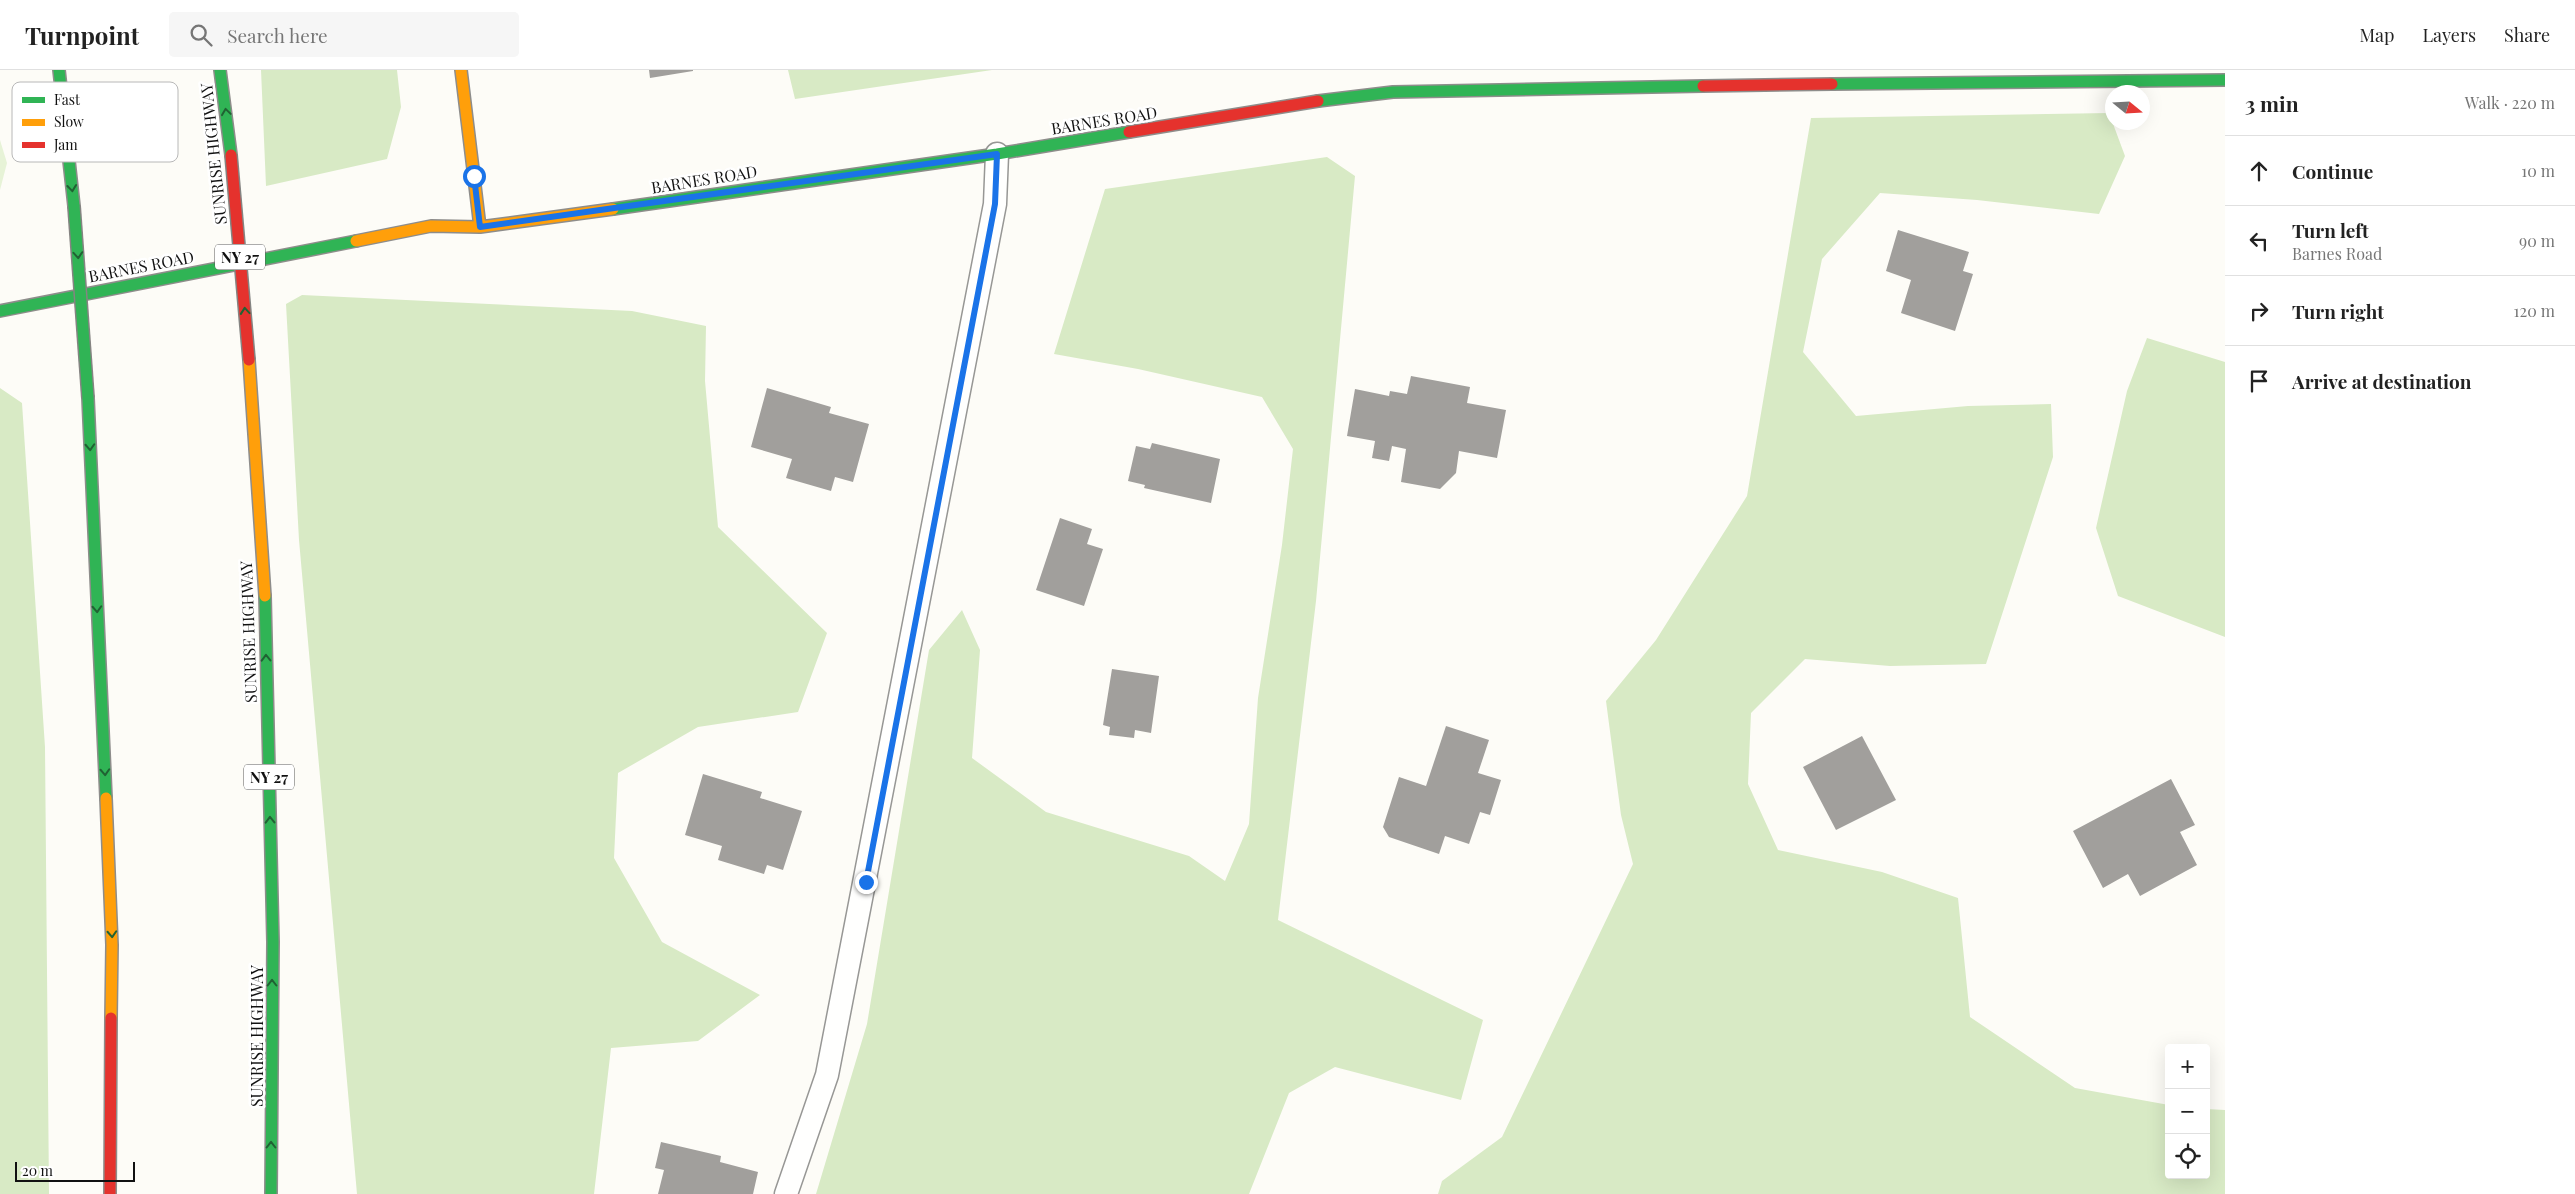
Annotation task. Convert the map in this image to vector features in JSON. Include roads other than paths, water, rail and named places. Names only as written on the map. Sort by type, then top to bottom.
[{"type":"main road","name":"SUNRISE HIGHWAY","points":[[220,70],[232,155],[249,360],[265,601],[273,942],[271,1194]]},
{"type":"main road","points":[[460,70],[480,227]]},
{"type":"main road","name":"BARNES ROAD","points":[[0,311],[431,226],[480,227],[997,154],[1337,98],[1392,92],[2225,80]]},
{"type":"main road","points":[[69,162],[88,398],[112,945],[110,1194]]},
{"type":"lane","points":[[786,1194],[827,1075],[995,204],[997,154]]}]
